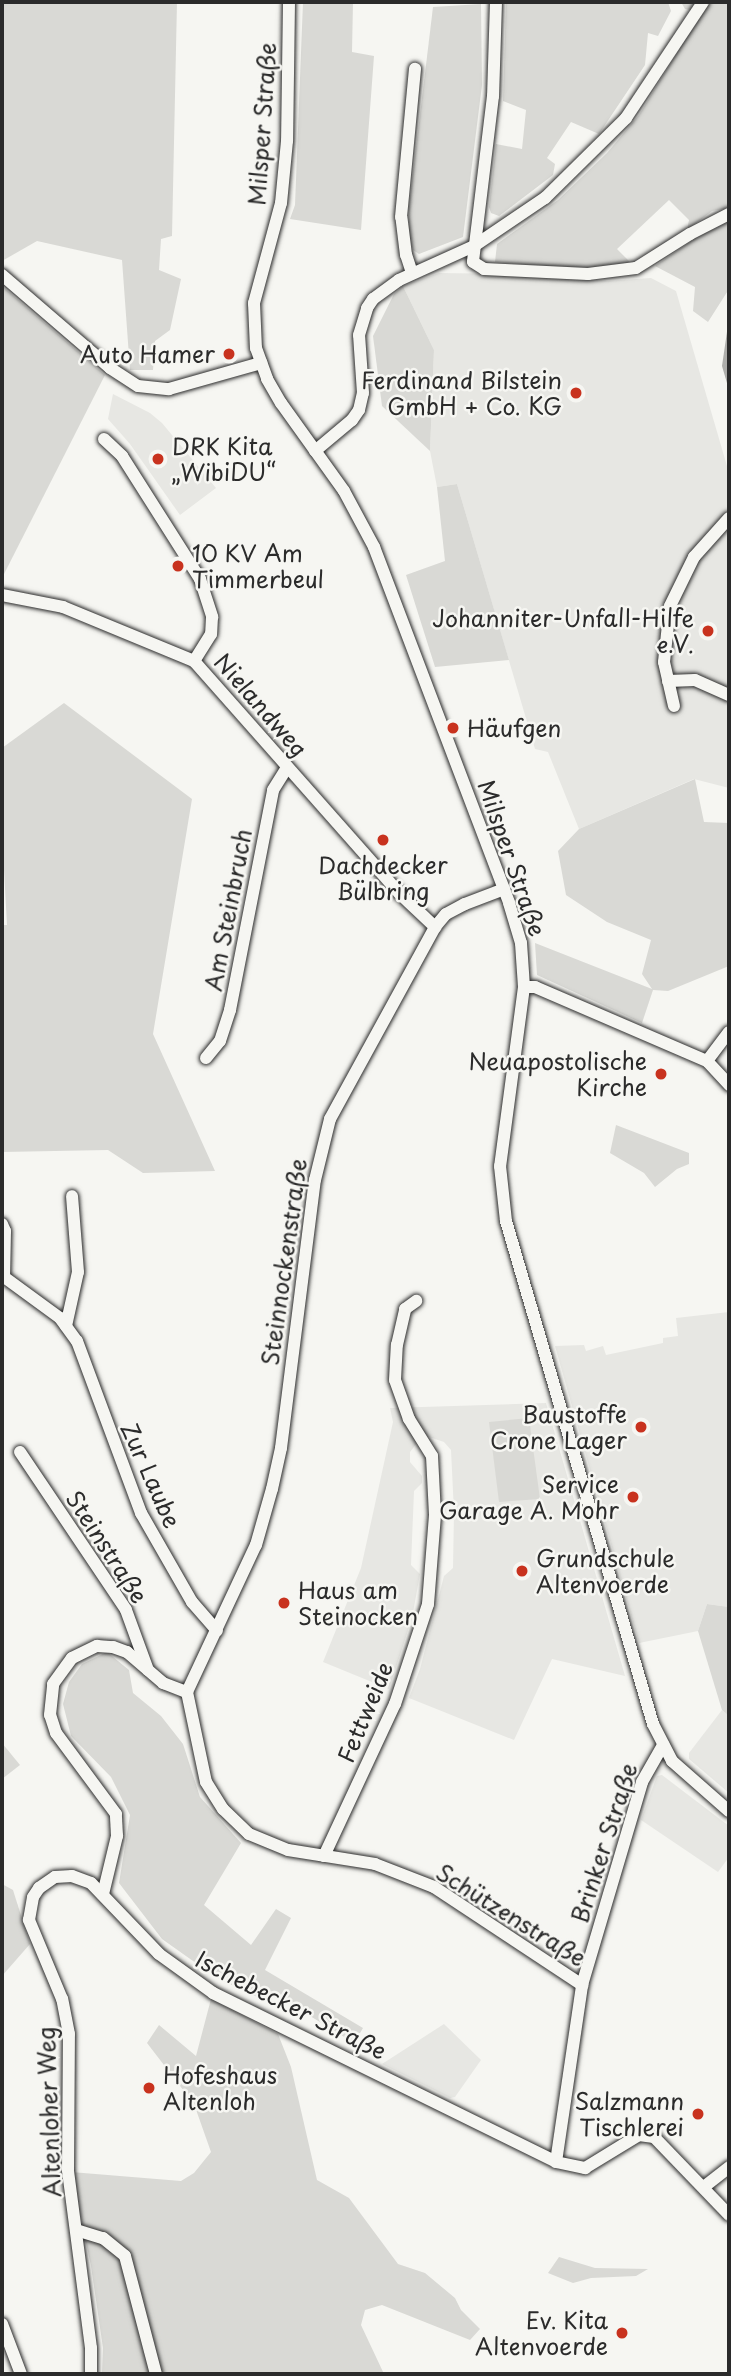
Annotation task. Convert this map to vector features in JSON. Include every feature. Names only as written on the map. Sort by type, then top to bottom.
[{"type":"street","name":"Milsper Straße","points":[[289,2],[287,141],[281,203],[254,303],[254,334],[261,363],[281,403],[350,501],[374,547],[504,889],[521,943],[524,987],[503,1133],[501,1193],[506,1221],[650,1713],[663,1745],[685,1774],[729,1811]]},
{"type":"street","points":[[496,2],[493,96],[473,262],[484,269],[588,274],[636,268],[690,234],[729,214]]},
{"type":"street","points":[[315,451],[352,421],[359,410],[363,393],[359,335],[367,308],[386,289],[412,273],[474,246],[545,198],[626,118],[703,2]]},
{"type":"street","points":[[412,273],[406,255],[401,216],[415,69]]},
{"type":"street","points":[[2,275],[110,369],[138,386],[169,389],[261,363]]},
{"type":"street","points":[[103,439],[122,456],[200,579],[212,617],[211,634],[194,661]]},
{"type":"street","points":[[674,706],[667,681],[665,636],[670,606],[694,557],[729,518]]},
{"type":"street","name":"Nielandweg","points":[[2,595],[62,607],[194,661],[399,893],[435,927]]},
{"type":"street","points":[[667,681],[695,680],[729,695]]},
{"type":"street","name":"Am Steinbruch","points":[[206,1058],[220,1041],[230,1010],[273,790],[287,768]]},
{"type":"street","name":"Steinnockenstraße","points":[[187,1692],[256,1545],[275,1476],[299,1284],[325,1134],[336,1105],[435,927],[446,914],[504,889]]},
{"type":"street","points":[[524,987],[535,987],[707,1061],[729,1085]]},
{"type":"street","points":[[707,1061],[729,1032]]},
{"type":"street","points":[[66,1326],[78,1272],[72,1196]]},
{"type":"street","name":"Zur Laube","points":[[2,1224],[5,1231],[4,1278],[41,1303],[66,1326],[77,1341],[141,1513],[192,1602],[217,1631]]},
{"type":"street","name":"Fettweide","points":[[324,1856],[395,1704],[428,1604],[435,1515],[432,1456],[408,1419],[395,1380],[397,1345],[405,1309],[416,1301]]},
{"type":"street","name":"Steinstraße","points":[[20,1452],[126,1610],[148,1670]]},
{"type":"street","points":[[103,1894],[117,1836],[116,1814],[56,1733],[50,1715],[49,1696],[61,1668],[72,1658],[97,1646],[127,1652],[163,1683],[187,1692]]},
{"type":"street","name":"Schützenstraße","points":[[187,1692],[206,1782],[223,1809],[249,1834],[288,1850],[374,1864],[434,1887],[582,1985]]},
{"type":"street","name":"Brinker Straße","points":[[556,2162],[582,1985],[642,1782],[663,1745]]},
{"type":"street","name":"Ischebecker Straße","points":[[33,1897],[48,1881],[65,1876],[82,1878],[103,1894],[159,1954],[203,1987],[556,2162]]},
{"type":"street","name":"Altenloher Weg","points":[[33,1897],[29,1908],[32,1931],[62,1999],[69,2034],[68,2169],[91,2348],[91,2374]]},
{"type":"street","points":[[556,2162],[585,2168],[639,2135],[646,2134],[663,2142],[729,2215]]},
{"type":"street","points":[[705,2186],[729,2167]]},
{"type":"street","points":[[76,2230],[103,2238],[125,2256],[156,2374]]},
{"type":"street","points":[[2,2324],[21,2374]]},
{"type":"shaded area","points":[[2,2],[177,2],[172,236],[161,239],[159,270],[181,279],[170,330],[155,341],[153,370],[130,370],[122,260],[37,241],[2,261]]},
{"type":"shaded area","points":[[303,2],[353,2],[352,52],[374,56],[361,230],[290,219],[295,205]]},
{"type":"shaded area","points":[[506,2],[668,2],[671,11],[658,36],[648,33],[645,65],[599,134],[571,122],[547,158],[555,164],[553,175],[499,216],[491,213],[489,207],[496,144],[522,149],[526,110],[503,101]]},
{"type":"shaded area","points":[[681,2],[729,2],[729,208],[712,211],[687,230],[689,220],[669,200],[617,249],[633,265],[584,269],[495,262],[497,244],[558,200],[607,153],[639,115],[702,12],[685,9]]},
{"type":"shaded area","points":[[481,4],[482,85],[463,237],[419,254],[413,250],[409,237],[409,206],[433,7]]},
{"type":"shaded area","points":[[729,221],[729,289],[708,322],[693,311],[695,287],[655,266],[712,227]]},
{"type":"shaded area","name":"Ferdinand Bilstein GmbH + Co. KG","points":[[439,273],[519,274],[607,281],[651,278],[676,291],[729,473],[729,788],[694,779],[579,829],[548,752],[535,749],[457,484],[437,487],[430,451],[434,350],[403,286]]},
{"type":"shaded area","points":[[2,286],[105,375],[2,578]]},
{"type":"shaded area","points":[[403,286],[434,350],[430,451],[382,406],[373,336],[394,294]]},
{"type":"shaded area","points":[[729,318],[729,390],[722,366]]},
{"type":"shaded area","points":[[113,394],[150,413],[162,423],[216,488],[180,515],[130,444],[108,419]]},
{"type":"shaded area","points":[[457,484],[509,660],[435,667],[406,575],[445,561],[437,487]]},
{"type":"shaded area","points":[[64,703],[192,799],[153,1034],[215,1171],[143,1173],[108,1150],[2,1152],[2,925],[7,925],[2,834],[2,748]]},
{"type":"shaded area","points":[[695,779],[704,822],[729,823],[729,966],[668,991],[653,990],[642,1023],[537,975],[535,943],[652,989],[642,974],[651,940],[607,922],[566,895],[558,851],[579,829]]},
{"type":"shaded area","points":[[616,1125],[689,1153],[689,1164],[677,1169],[655,1187],[644,1173],[610,1153]]},
{"type":"shaded area","points":[[729,1312],[729,1607],[707,1604],[698,1631],[639,1643],[555,1346],[584,1345],[586,1351],[603,1346],[606,1355],[663,1343],[663,1338],[678,1336],[676,1318]]},
{"type":"shaded area","name":"Grundschule Altenvoerde","points":[[546,1403],[625,1676],[552,1659],[514,1740],[409,1698],[420,1669],[444,1576],[453,1568],[451,1450],[444,1442],[429,1437],[420,1439],[410,1452],[410,1462],[422,1476],[422,1483],[414,1491],[411,1565],[420,1574],[412,1618],[389,1689],[323,1662],[361,1568],[393,1422],[390,1408]]},
{"type":"shaded area","points":[[529,1418],[540,1499],[499,1502],[489,1422]]},
{"type":"shaded area","points":[[707,1604],[729,1607],[729,1716],[722,1710],[698,1631]]},
{"type":"shaded area","points":[[107,1652],[129,1670],[133,1693],[161,1716],[183,1744],[200,1797],[241,1843],[204,1905],[251,1945],[276,1909],[291,1918],[265,1970],[363,2028],[354,2043],[263,1987],[257,1997],[217,1978],[162,1939],[119,1883],[130,1815],[111,1777],[71,1736],[63,1704],[69,1682],[82,1664]]},
{"type":"shaded area","points":[[722,1710],[729,1716],[729,1793],[689,1759],[689,1753]]},
{"type":"shaded area","points":[[2,1743],[20,1765],[2,1779]]},
{"type":"shaded area","points":[[662,1775],[729,1826],[729,1857],[718,1872],[641,1820],[657,1776]]},
{"type":"shaded area","points":[[2,1884],[13,1890],[30,1944],[2,1976]]},
{"type":"shaded area","points":[[211,1999],[278,2034],[291,2067],[317,2180],[349,2198],[398,2264],[425,2273],[455,2298],[461,2310],[480,2329],[470,2340],[382,2305],[365,2310],[361,2325],[384,2374],[102,2374],[103,2348],[91,2266],[71,2172],[181,2181],[194,2173],[211,2152],[194,2104],[147,2043],[159,2025],[196,2056]]},
{"type":"shaded area","points":[[444,2024],[481,2060],[455,2097],[450,2098],[382,2064]]},
{"type":"shaded area","points":[[559,2257],[595,2268],[648,2269],[636,2276],[591,2278],[573,2283],[548,2273]]},
{"type":"place","name":"Auto Hamer","points":[[229,354]]},
{"type":"place","name":"Ferdinand Bilstein GmbH + Co. KG","points":[[576,393]]},
{"type":"place","name":"DRK Kita „WibiDU“","points":[[158,459]]},
{"type":"place","name":"10 KV Am Timmerbeul","points":[[178,566]]},
{"type":"place","name":"Johanniter-Unfall-Hilfe e.V.","points":[[708,631]]},
{"type":"place","name":"Häufgen","points":[[453,728]]},
{"type":"place","name":"Dachdecker Bülbring","points":[[383,840]]},
{"type":"place","name":"Neuapostolische Kirche","points":[[661,1074]]},
{"type":"place","name":"Baustoffe Crone Lager","points":[[641,1427]]},
{"type":"place","name":"Service Garage A. Mohr","points":[[633,1497]]},
{"type":"place","name":"Grundschule Altenvoerde","points":[[522,1571]]},
{"type":"place","name":"Haus am Steinocken","points":[[284,1603]]},
{"type":"place","name":"Hofeshaus Altenloh","points":[[149,2088]]},
{"type":"place","name":"Salzmann Tischlerei","points":[[698,2114]]},
{"type":"place","name":"Ev. Kita Altenvoerde","points":[[622,2333]]}]
